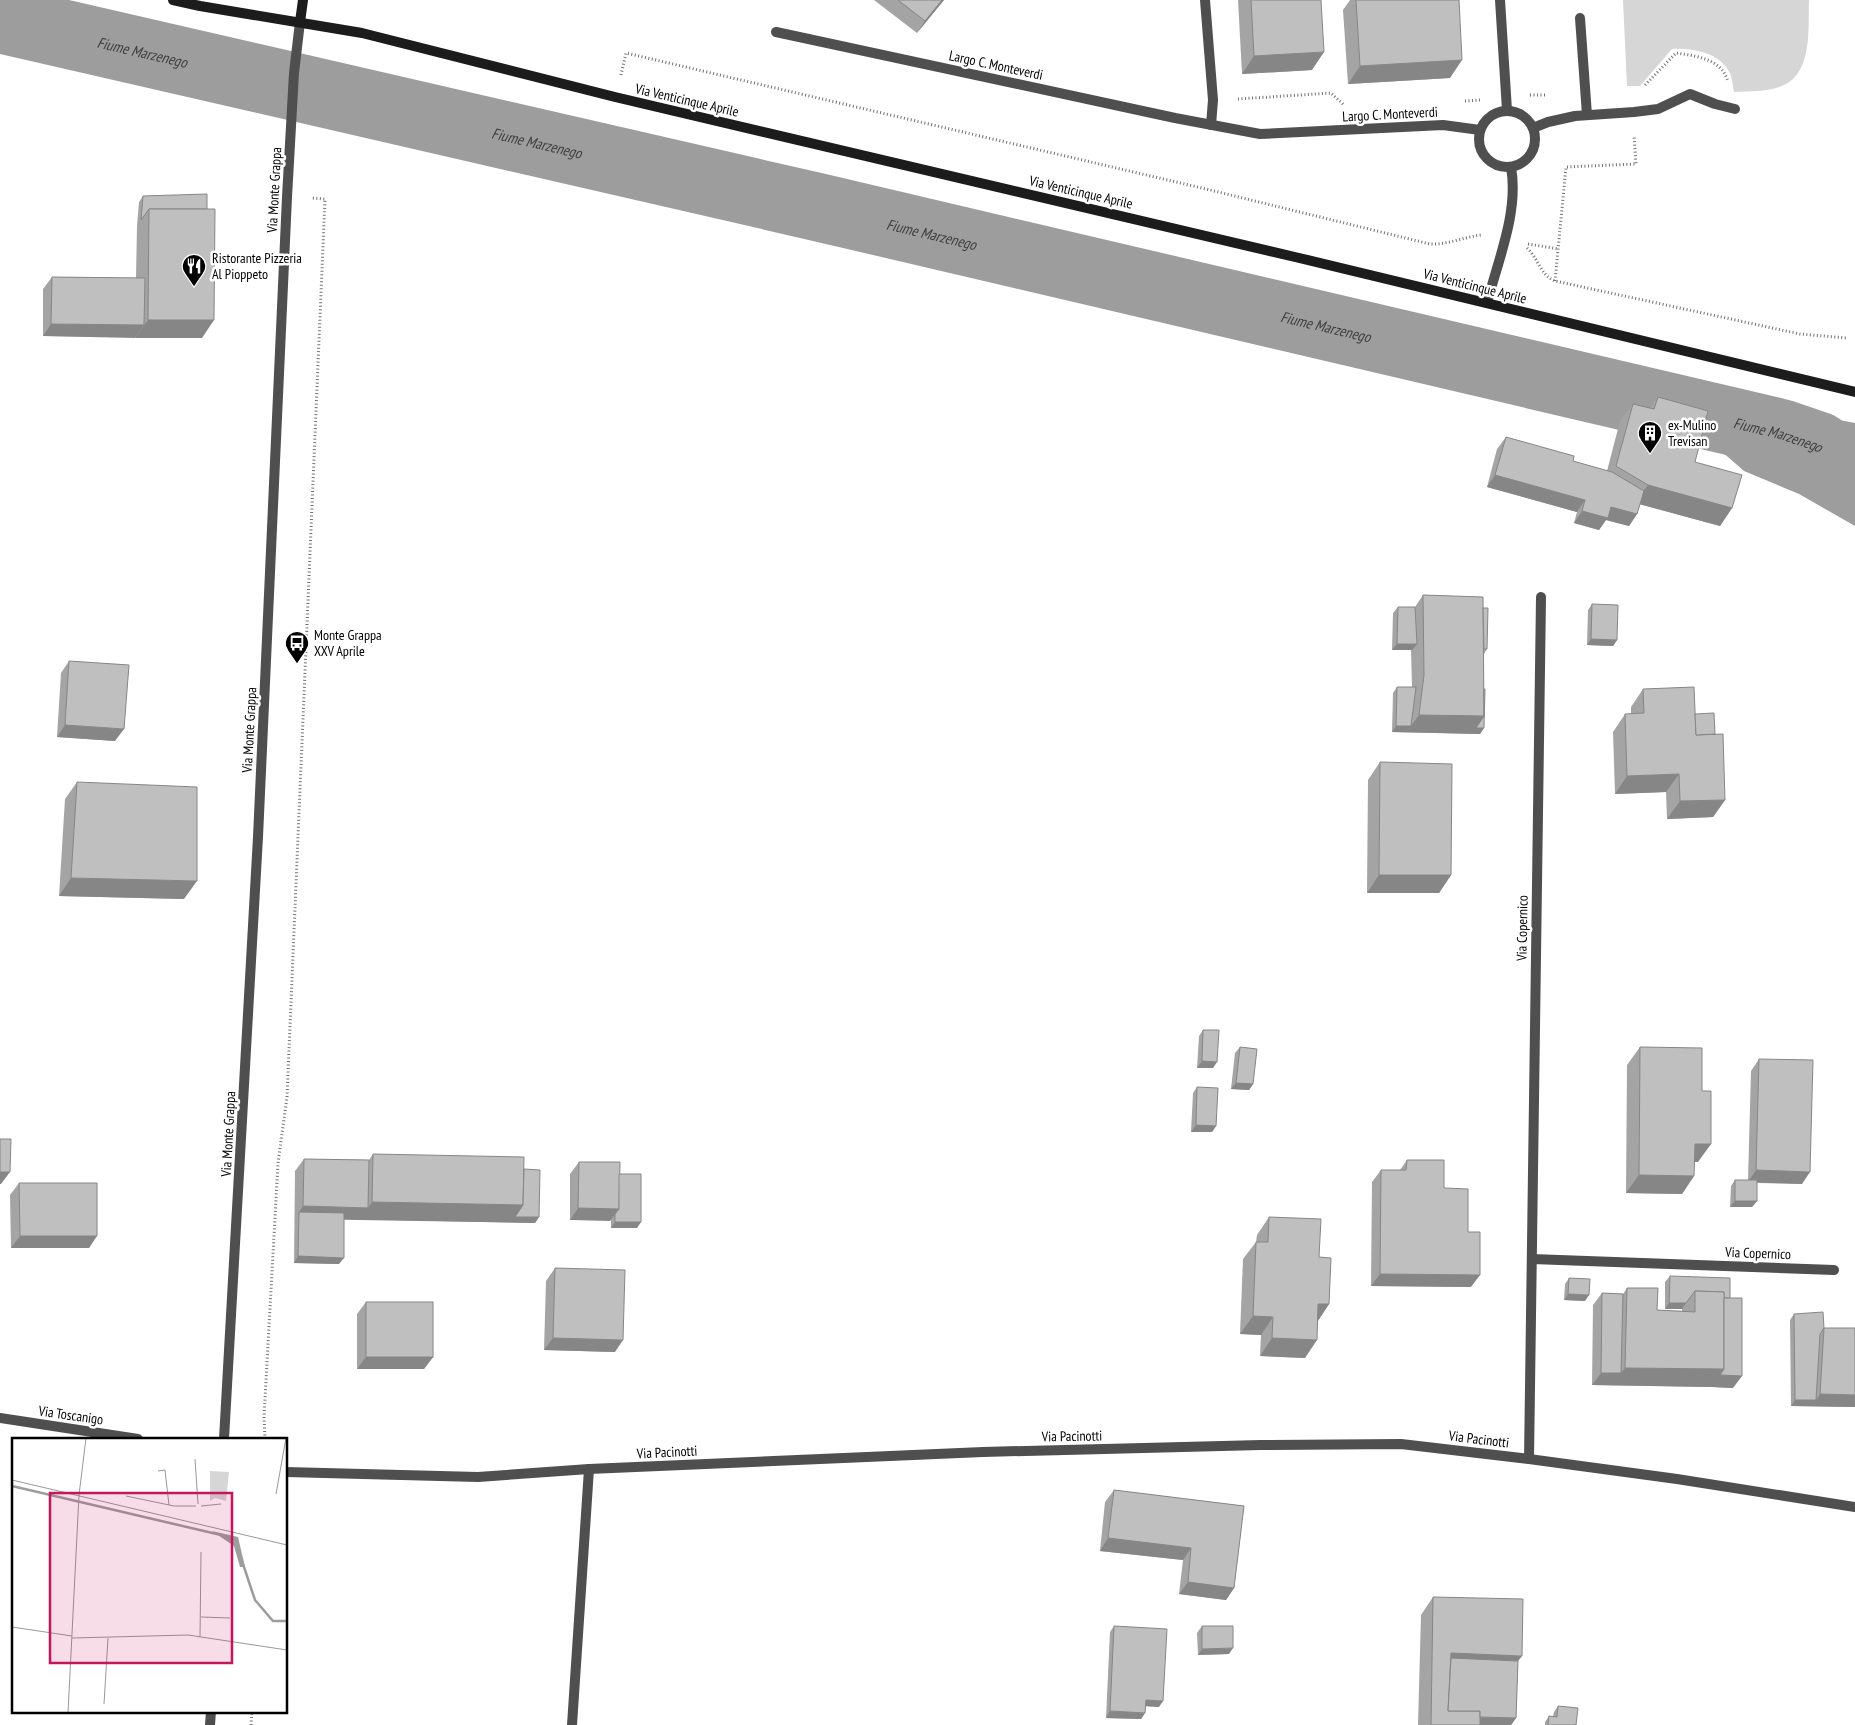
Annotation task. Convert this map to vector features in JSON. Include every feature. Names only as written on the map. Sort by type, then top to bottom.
[{"type":"main road","name":"Via Venticinque Aprile","points":[[173,0],[362,33],[615,97],[1855,392]]},
{"type":"main road","points":[[300,22],[303,0]]},
{"type":"street","points":[[1205,0],[1214,100],[1211,125]]},
{"type":"street","points":[[1500,0],[1507,110]]},
{"type":"street","points":[[1580,18],[1587,115]]},
{"type":"street","name":"Via Monte Grappa","points":[[224,1438],[259,827],[290,153],[300,22]]},
{"type":"street","name":"Largo C. Monteverdi","points":[[776,32],[1260,134],[1442,125],[1480,130]]},
{"type":"street","points":[[1533,128],[1548,122],[1587,115],[1634,112],[1658,108],[1690,94],[1731,108]]},
{"type":"street","points":[[1507,110],[1523,115],[1529,120],[1533,128],[1534,148],[1528,158],[1521,164],[1511,167],[1499,166],[1489,161],[1482,152],[1479,141],[1480,130],[1490,116],[1498,112],[1507,110]]},
{"type":"street","points":[[1487,303],[1513,203],[1511,167]]},
{"type":"street","name":"Via Copernico","points":[[1529,1459],[1541,597]]},
{"type":"street","name":"Via Copernico","points":[[1532,1259],[1834,1270]]},
{"type":"street","name":"Via Toscanigo","points":[[0,1418],[131,1438]]},
{"type":"street","name":"Via Pacinotti","points":[[288,1472],[478,1477],[589,1469],[983,1452],[1261,1445],[1401,1444],[1677,1479],[1855,1507]]},
{"type":"street","points":[[572,1725],[589,1469]]},
{"type":"street","points":[[210,1725],[211,1712]]},
{"type":"path","points":[[615,97],[626,53],[1206,189],[1430,244],[1442,244],[1481,234]]},
{"type":"path","points":[[1642,89],[1676,53],[1700,57],[1712,62],[1724,71],[1730,89],[1731,108]]},
{"type":"path","points":[[1526,92],[1531,96],[1585,93]]},
{"type":"path","points":[[1237,99],[1331,93],[1345,105]]},
{"type":"path","points":[[1462,101],[1480,100],[1484,96]]},
{"type":"path","points":[[1556,281],[1566,168],[1636,164],[1634,131]]},
{"type":"path","points":[[265,1438],[264,1417],[278,1163],[287,1097],[324,220]]},
{"type":"path","points":[[1559,249],[1529,244],[1525,246],[1532,252],[1548,279],[1800,334],[1847,338]]},
{"type":"path","points":[[251,1725],[252,1712]]},
{"type":"shaded area","points":[[1623,0],[1809,0],[1807,47],[1804,59],[1800,70],[1793,79],[1784,85],[1766,90],[1734,92],[1729,72],[1718,59],[1695,50],[1672,49],[1640,86],[1627,86]]},
{"type":"water","points":[[1652,389],[1710,405],[1777,408],[1855,423],[1855,526],[1799,494],[1744,471],[1696,429],[1645,415]]},
{"type":"building","points":[[898,0],[942,0],[925,21]]},
{"type":"building","points":[[1251,0],[1321,0],[1324,52],[1254,56]]},
{"type":"building","points":[[1356,0],[1459,0],[1462,60],[1360,66]]},
{"type":"building","points":[[207,194],[207,209],[149,209],[141,220],[143,196]]},
{"type":"building","points":[[149,209],[215,209],[214,320],[148,320]]},
{"type":"building","points":[[52,277],[145,278],[144,325],[51,324]]},
{"type":"building","name":"ex-Mulino Trevisan","points":[[1658,397],[1708,411],[1695,462],[1742,475],[1732,508],[1648,485],[1616,466],[1633,404],[1654,409]]},
{"type":"building","points":[[1506,437],[1574,456],[1573,461],[1612,472],[1644,491],[1637,514],[1611,507],[1608,518],[1582,511],[1585,500],[1495,475]]},
{"type":"building","points":[[1423,595],[1483,597],[1484,716],[1419,715],[1424,675]]},
{"type":"building","points":[[1592,604],[1618,605],[1617,640],[1591,639]]},
{"type":"building","points":[[1398,607],[1415,607],[1417,644],[1397,644]]},
{"type":"building","points":[[1483,608],[1488,608],[1487,649],[1484,649]]},
{"type":"building","points":[[69,661],[129,665],[124,729],[65,725]]},
{"type":"building","points":[[1397,687],[1416,687],[1411,726],[1396,726]]},
{"type":"building","points":[[1694,687],[1696,735],[1723,734],[1725,800],[1680,801],[1679,774],[1627,776],[1625,714],[1644,713],[1643,689]]},
{"type":"building","points":[[1485,689],[1484,728],[1476,728],[1484,716]]},
{"type":"building","points":[[1714,713],[1715,734],[1696,735],[1695,714]]},
{"type":"building","points":[[1380,762],[1452,764],[1451,875],[1379,875]]},
{"type":"building","points":[[77,782],[197,787],[197,881],[71,878]]},
{"type":"building","points":[[1203,1030],[1219,1030],[1217,1062],[1202,1061]]},
{"type":"building","points":[[1240,1047],[1257,1049],[1253,1084],[1236,1083]]},
{"type":"building","points":[[1640,1047],[1702,1048],[1702,1091],[1711,1091],[1711,1144],[1695,1144],[1694,1176],[1639,1175]]},
{"type":"building","points":[[1759,1059],[1813,1060],[1810,1172],[1756,1170]]},
{"type":"building","points":[[1197,1087],[1218,1088],[1216,1126],[1196,1125]]},
{"type":"building","points":[[0,1139],[11,1139],[10,1172],[0,1172]]},
{"type":"building","points":[[373,1154],[524,1157],[523,1205],[372,1202]]},
{"type":"building","points":[[304,1159],[369,1160],[368,1208],[303,1206]]},
{"type":"building","points":[[1407,1160],[1444,1160],[1444,1188],[1468,1189],[1468,1232],[1480,1232],[1480,1275],[1380,1274],[1381,1170],[1406,1170]]},
{"type":"building","points":[[579,1162],[620,1162],[619,1209],[578,1208]]},
{"type":"building","points":[[524,1169],[540,1170],[539,1217],[515,1217],[523,1205]]},
{"type":"building","points":[[619,1174],[641,1174],[641,1222],[615,1222],[615,1214],[619,1209]]},
{"type":"building","points":[[1735,1180],[1757,1180],[1757,1201],[1735,1201]]},
{"type":"building","points":[[19,1183],[97,1183],[97,1236],[20,1236]]},
{"type":"building","points":[[299,1212],[344,1213],[344,1258],[298,1256]]},
{"type":"building","points":[[1269,1217],[1321,1219],[1319,1257],[1331,1258],[1329,1304],[1318,1304],[1317,1340],[1272,1338],[1273,1317],[1253,1316],[1256,1242],[1268,1242]]},
{"type":"building","points":[[555,1268],[625,1270],[623,1340],[553,1338]]},
{"type":"building","points":[[1670,1276],[1730,1278],[1730,1298],[1724,1298],[1724,1292],[1695,1291],[1686,1303],[1669,1303]]},
{"type":"building","points":[[1569,1278],[1590,1279],[1589,1295],[1568,1294]]},
{"type":"building","points":[[1627,1288],[1658,1288],[1657,1310],[1695,1312],[1695,1291],[1724,1292],[1724,1369],[1625,1368]]},
{"type":"building","points":[[1602,1293],[1623,1294],[1621,1373],[1601,1373]]},
{"type":"building","points":[[1724,1298],[1742,1298],[1742,1376],[1720,1375],[1724,1369]]},
{"type":"building","points":[[366,1302],[433,1302],[433,1357],[366,1357]]},
{"type":"building","points":[[1823,1312],[1824,1328],[1820,1334],[1816,1400],[1795,1400],[1794,1314]]},
{"type":"building","points":[[1824,1328],[1855,1328],[1855,1395],[1820,1394]]},
{"type":"building","points":[[1114,1490],[1244,1506],[1234,1588],[1188,1582],[1191,1548],[1108,1538]]},
{"type":"building","points":[[1433,1597],[1523,1599],[1522,1656],[1451,1653],[1448,1711],[1480,1711],[1480,1725],[1431,1725]]},
{"type":"building","points":[[1114,1626],[1167,1629],[1163,1701],[1146,1700],[1145,1713],[1110,1711]]},
{"type":"building","points":[[1202,1626],[1233,1626],[1233,1648],[1202,1649]]},
{"type":"building","points":[[1451,1658],[1518,1661],[1516,1718],[1480,1717],[1480,1711],[1448,1711]]},
{"type":"building","points":[[1558,1706],[1578,1708],[1576,1725],[1548,1725],[1549,1716],[1557,1717]]},
{"type":"waterway","name":"Fiume Marzenego","points":[[0,19],[813,206],[1781,433],[1819,446],[1855,470]]},
{"type":"place","name":"Ristorante Pizzeria Al Pioppeto","points":[[194,287]]},
{"type":"place","name":"ex-Mulino Trevisan","points":[[1650,454]]},
{"type":"place","name":"Monte Grappa XXV Aprile","points":[[297,664]]}]
